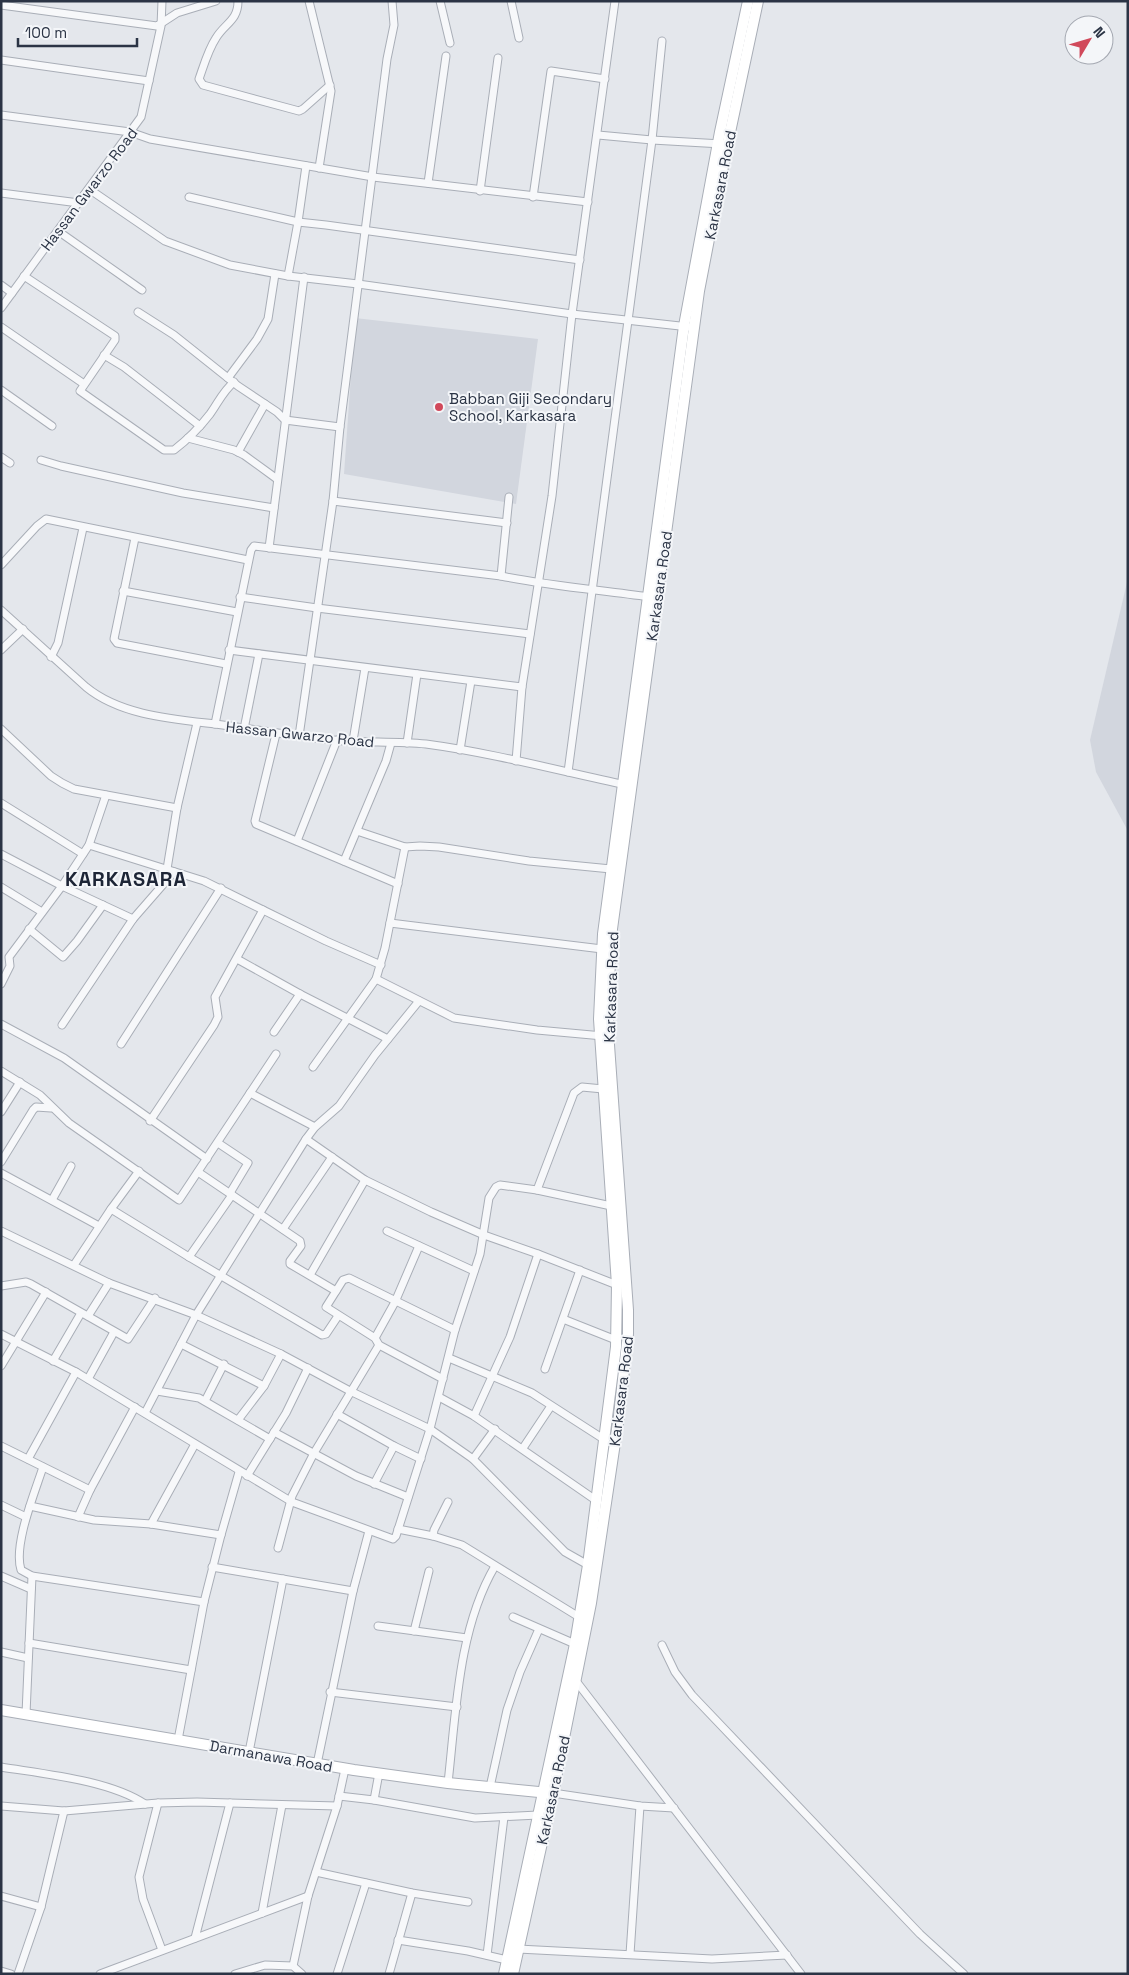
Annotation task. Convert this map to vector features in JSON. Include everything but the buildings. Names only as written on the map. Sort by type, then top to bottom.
[{"type":"main road","name":"Karkasara Road","points":[[504,1974],[538,1815],[548,1793],[576,1681],[591,1603],[624,1378],[628,1310],[603,1089],[604,1036],[612,929],[649,597],[689,327],[748,1]]},
{"type":"main road","name":"Karkasara Road","points":[[722,144],[758,1]]},
{"type":"main road","name":"Karkasara Road","points":[[616,1207],[604,1036],[599,1019],[602,949],[611,869],[628,785],[689,327]]},
{"type":"main road","name":"Karkasara Road","points":[[513,1974],[548,1793],[588,1566],[616,1340],[619,1239]]},
{"type":"main road","name":"Darmanawa Road","points":[[1,1710],[345,1769],[448,1783],[548,1793]]},
{"type":"street","name":"Hassan Gwarzo Road","points":[[1,308],[141,117],[161,26],[162,1]]},
{"type":"street","points":[[1,5],[141,25],[161,26],[177,13],[216,1]]},
{"type":"street","points":[[238,1],[238,13],[214,40],[199,79],[203,85],[299,111],[330,85]]},
{"type":"street","points":[[309,1],[332,91],[319,168]]},
{"type":"street","points":[[300,736],[332,501],[387,59],[394,25],[392,1]]},
{"type":"street","points":[[440,1],[450,44]]},
{"type":"street","points":[[510,1],[519,38]]},
{"type":"street","points":[[516,761],[522,687],[540,584],[572,314],[615,1]]},
{"type":"street","points":[[568,772],[652,140],[662,42]]},
{"type":"street","points":[[428,183],[446,56]]},
{"type":"street","points":[[480,191],[498,58]]},
{"type":"street","points":[[1,60],[149,81]]},
{"type":"street","points":[[533,196],[551,71],[605,79]]},
{"type":"street","points":[[1,115],[130,132],[150,140],[373,177],[480,191],[588,202]]},
{"type":"street","points":[[598,135],[722,144]]},
{"type":"street","points":[[288,276],[306,166]]},
{"type":"street","points":[[89,189],[174,245],[230,265],[288,276],[572,314],[689,327]]},
{"type":"street","points":[[1,193],[79,203]]},
{"type":"street","points":[[189,197],[298,222],[580,260]]},
{"type":"street","points":[[58,231],[142,290]]},
{"type":"street","points":[[24,276],[115,336],[115,340],[80,390],[81,393],[164,450],[174,450],[211,413],[257,339],[268,319],[275,274]]},
{"type":"street","points":[[269,548],[304,278]]},
{"type":"street","points":[[1,285],[12,293]]},
{"type":"street","points":[[138,312],[174,335],[285,420],[340,427]]},
{"type":"street","points":[[1,327],[84,384]]},
{"type":"street","points":[[104,355],[200,426]]},
{"type":"street","points":[[1,390],[52,426]]},
{"type":"street","points":[[238,452],[265,404]]},
{"type":"street","points":[[188,438],[238,452],[277,480]]},
{"type":"street","points":[[1,458],[10,463]]},
{"type":"street","points":[[41,460],[183,493],[274,508]]},
{"type":"street","points":[[501,576],[509,497]]},
{"type":"street","points":[[332,501],[507,523]]},
{"type":"street","points":[[1,566],[46,519],[248,560]]},
{"type":"street","points":[[51,657],[58,643],[83,528]]},
{"type":"street","points":[[135,538],[114,639],[117,643],[226,664]]},
{"type":"street","points":[[215,724],[250,550],[254,546],[501,576],[540,584],[593,588],[649,597]]},
{"type":"street","points":[[123,591],[237,612]]},
{"type":"street","points":[[240,597],[530,634]]},
{"type":"street","name":"Hassan Gwarzo Road","points":[[1,610],[51,657],[97,696],[111,704],[144,713],[276,734],[337,740],[423,744],[516,761],[628,785]]},
{"type":"street","points":[[1,650],[23,629]]},
{"type":"street","points":[[229,650],[522,687]]},
{"type":"street","points":[[244,729],[260,654]]},
{"type":"street","points":[[353,741],[365,668]]},
{"type":"street","points":[[407,743],[418,674]]},
{"type":"street","points":[[460,750],[472,681]]},
{"type":"street","points":[[62,1025],[134,919],[171,871],[177,808],[197,722]]},
{"type":"street","points":[[1,729],[62,783],[74,789],[177,808]]},
{"type":"street","points":[[276,734],[254,821],[256,824],[398,884]]},
{"type":"street","points":[[297,841],[337,740]]},
{"type":"street","points":[[344,861],[386,761],[391,743]]},
{"type":"street","points":[[1,984],[10,966],[6,959],[62,886],[88,845],[106,795]]},
{"type":"street","points":[[1,803],[83,854]]},
{"type":"street","points":[[357,830],[405,847],[439,847],[528,860],[611,869]]},
{"type":"street","points":[[88,845],[221,888],[326,941],[381,965]]},
{"type":"street","points":[[313,1067],[376,979],[381,965],[405,847]]},
{"type":"street","points":[[1,854],[62,886],[134,919]]},
{"type":"street","points":[[1,887],[42,912]]},
{"type":"street","points":[[121,1044],[221,888]]},
{"type":"street","points":[[29,929],[63,957],[78,941],[103,906]]},
{"type":"street","points":[[150,1121],[214,1025],[218,1017],[215,997],[263,910]]},
{"type":"street","points":[[390,923],[602,949]]},
{"type":"street","points":[[237,959],[388,1039]]},
{"type":"street","points":[[376,979],[454,1018],[537,1030],[604,1036]]},
{"type":"street","points":[[274,1032],[300,994]]},
{"type":"street","points":[[145,1413],[196,1315],[306,1139],[315,1127],[346,1097],[388,1039],[419,1001]]},
{"type":"street","points":[[1,1024],[64,1058],[150,1121],[207,1159]]},
{"type":"street","points":[[1,1071],[40,1096],[69,1123],[179,1200],[276,1054]]},
{"type":"street","points":[[2,1109],[20,1082]]},
{"type":"street","points":[[537,1190],[574,1093],[582,1087],[603,1089]]},
{"type":"street","points":[[250,1093],[315,1127]]},
{"type":"street","points":[[1,1162],[33,1110],[36,1107],[51,1108]]},
{"type":"street","points":[[306,1139],[364,1180],[484,1235],[617,1285]]},
{"type":"street","points":[[190,1257],[231,1194],[248,1163],[218,1143]]},
{"type":"street","points":[[283,1229],[332,1157]]},
{"type":"street","points":[[52,1200],[71,1166]]},
{"type":"street","points":[[74,1265],[99,1226],[139,1171]]},
{"type":"street","points":[[198,1172],[283,1229],[301,1244],[290,1263],[336,1291]]},
{"type":"street","points":[[1,1173],[99,1226]]},
{"type":"street","points":[[310,1275],[364,1180]]},
{"type":"street","points":[[1,1334],[76,1372],[239,1472],[292,1502],[393,1539],[396,1536],[430,1429],[455,1330],[484,1235],[489,1198],[496,1187],[500,1185],[537,1190],[616,1207]]},
{"type":"street","points":[[111,1209],[322,1334],[326,1334],[338,1316]]},
{"type":"street","points":[[1,1230],[109,1282],[196,1315],[282,1354],[350,1391],[430,1429],[472,1459],[565,1552],[588,1566]]},
{"type":"street","points":[[386,1231],[474,1271]]},
{"type":"street","points":[[278,1548],[292,1502],[292,1496],[314,1453],[377,1342],[419,1246]]},
{"type":"street","points":[[474,1416],[510,1337],[538,1254]]},
{"type":"street","points":[[545,1369],[580,1270]]},
{"type":"street","points":[[443,1379],[377,1342],[326,1307],[343,1280],[349,1278],[455,1330]]},
{"type":"street","points":[[1,1286],[26,1282],[126,1338],[130,1338],[154,1298]]},
{"type":"street","points":[[54,1361],[109,1282]]},
{"type":"street","points":[[1,1366],[15,1341],[21,1336],[46,1292]]},
{"type":"street","points":[[563,1319],[616,1340]]},
{"type":"street","points":[[88,1379],[114,1332]]},
{"type":"street","points":[[181,1344],[224,1364],[264,1386]]},
{"type":"street","points":[[238,1420],[264,1386],[282,1354]]},
{"type":"street","points":[[449,1358],[532,1393],[605,1440]]},
{"type":"street","points":[[205,1401],[224,1364]]},
{"type":"street","points":[[247,1476],[272,1436],[308,1368]]},
{"type":"street","points":[[28,1459],[76,1372]]},
{"type":"street","points":[[157,1391],[192,1396],[205,1401],[238,1420],[314,1453],[374,1484],[408,1497]]},
{"type":"street","points":[[439,1397],[495,1429],[597,1501]]},
{"type":"street","points":[[523,1448],[551,1406]]},
{"type":"street","points":[[78,1517],[90,1490],[135,1407]]},
{"type":"street","points":[[337,1414],[394,1446],[421,1458]]},
{"type":"street","points":[[472,1459],[495,1429]]},
{"type":"street","points":[[151,1524],[195,1444]]},
{"type":"street","points":[[1,1446],[90,1490]]},
{"type":"street","points":[[374,1484],[394,1446]]},
{"type":"street","points":[[43,1467],[26,1517],[21,1570],[32,1576],[204,1602]]},
{"type":"street","points":[[178,1740],[204,1602],[220,1535],[239,1472]]},
{"type":"street","points":[[434,1536],[434,1530],[448,1502]]},
{"type":"street","points":[[1,1505],[26,1517]]},
{"type":"street","points":[[30,1506],[94,1520],[151,1524],[220,1535]]},
{"type":"street","points":[[398,1529],[434,1536],[462,1545],[579,1617]]},
{"type":"street","points":[[316,1764],[330,1692],[369,1531]]},
{"type":"street","points":[[448,1783],[467,1638],[483,1590],[495,1566]]},
{"type":"street","points":[[212,1567],[353,1591]]},
{"type":"street","points":[[414,1631],[429,1570]]},
{"type":"street","points":[[1,1576],[31,1589]]},
{"type":"street","points":[[26,1714],[32,1576]]},
{"type":"street","points":[[248,1752],[283,1579]]},
{"type":"street","points":[[513,1617],[575,1644]]},
{"type":"street","points":[[378,1626],[467,1638]]},
{"type":"street","points":[[490,1787],[507,1710],[520,1672],[539,1629]]},
{"type":"street","points":[[29,1644],[191,1670]]},
{"type":"street","points":[[662,1646],[675,1672],[692,1695],[920,1934],[964,1974]]},
{"type":"street","points":[[1,1652],[28,1658]]},
{"type":"street","points":[[576,1681],[801,1974]]},
{"type":"street","points":[[330,1692],[457,1707]]},
{"type":"street","points":[[1,1767],[67,1777],[126,1794],[145,1804]]},
{"type":"street","points":[[292,1966],[308,1896],[337,1806],[345,1769]]},
{"type":"street","points":[[374,1800],[378,1774]]},
{"type":"street","points":[[548,1793],[640,1806],[674,1808]]},
{"type":"street","points":[[339,1796],[374,1800],[475,1818],[538,1815]]},
{"type":"street","points":[[158,1803],[138,1877],[143,1900],[162,1950]]},
{"type":"street","points":[[1,1806],[64,1811],[158,1803],[337,1806]]},
{"type":"street","points":[[195,1938],[230,1803]]},
{"type":"street","points":[[262,1913],[282,1805]]},
{"type":"street","points":[[630,1954],[640,1806]]},
{"type":"street","points":[[18,1974],[41,1907],[64,1811]]},
{"type":"street","points":[[487,1955],[504,1817]]},
{"type":"street","points":[[316,1872],[412,1893],[468,1902]]},
{"type":"street","points":[[337,1974],[366,1883]]},
{"type":"street","points":[[389,1974],[412,1893]]},
{"type":"street","points":[[1,1896],[41,1907]]},
{"type":"street","points":[[100,1974],[308,1896]]},
{"type":"street","points":[[398,1940],[507,1960]]},
{"type":"street","points":[[518,1949],[712,1959],[787,1955]]},
{"type":"street","points":[[264,1974],[265,1965]]},
{"type":"street","points":[[235,1974],[265,1965],[292,1966],[302,1974]]},
{"type":"street","points":[[1,1971],[11,1974]]},
{"type":"shaded area","name":"Babban Giji Secondary School, Karkasara","points":[[355,318],[538,339],[516,504],[344,474]]},
{"type":"shaded area","points":[[1128,578],[1128,831],[1096,772],[1090,740]]},
{"type":"place","name":"Babban Giji Secondary School, Karkasara","points":[[439,407]]},
{"type":"district","name":"KARKASARA","points":[[126,879]]}]
